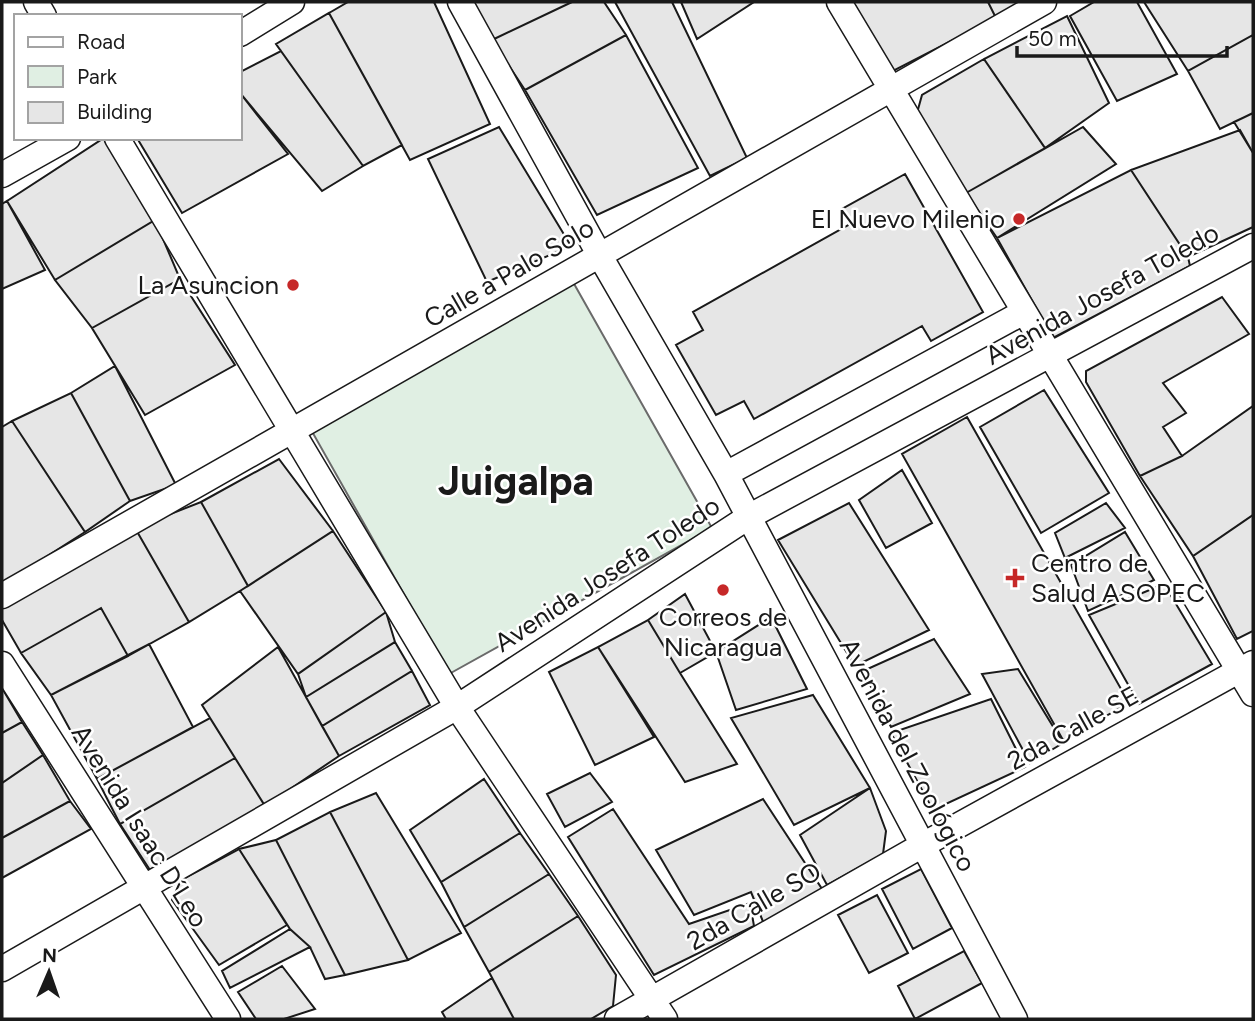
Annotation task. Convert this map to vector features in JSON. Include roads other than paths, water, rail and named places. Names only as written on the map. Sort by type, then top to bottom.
[{"type":"street","points":[[242,33],[292,2]]},
{"type":"street","name":"Avenida del Zoológico","points":[[460,2],[600,256],[750,516],[921,846],[1015,1019]]},
{"type":"street","points":[[839,2],[1022,313],[1246,667],[1253,694]]},
{"type":"street","name":"Calle a Palo Solo","points":[[2,596],[1044,2]]},
{"type":"street","points":[[2,175],[64,140]]},
{"type":"street","points":[[118,140],[294,430],[457,707],[665,1019]]},
{"type":"street","name":"Avenida Josefa Toledo","points":[[2,969],[457,707],[750,516],[1051,357],[1253,246]]},
{"type":"street","points":[[726,474],[1022,313]]},
{"type":"street","name":"Avenida Isaac D´Leo","points":[[2,664],[228,1019]]},
{"type":"street","name":"2da Calle SE","points":[[921,846],[1246,667]]},
{"type":"street","name":"2da Calle SO","points":[[617,1019],[921,846]]},
{"type":"place","name":"El Nuevo Milenio","points":[[1019,219]]},
{"type":"place","name":"La Asuncion","points":[[293,285]]},
{"type":"place","name":"Centro de Salud ASOPEC","points":[[1015,578]]},
{"type":"place","name":"Correos de Nicaragua","points":[[723,590]]},
{"type":"district","name":"Juigalpa","points":[[516,481]]}]
